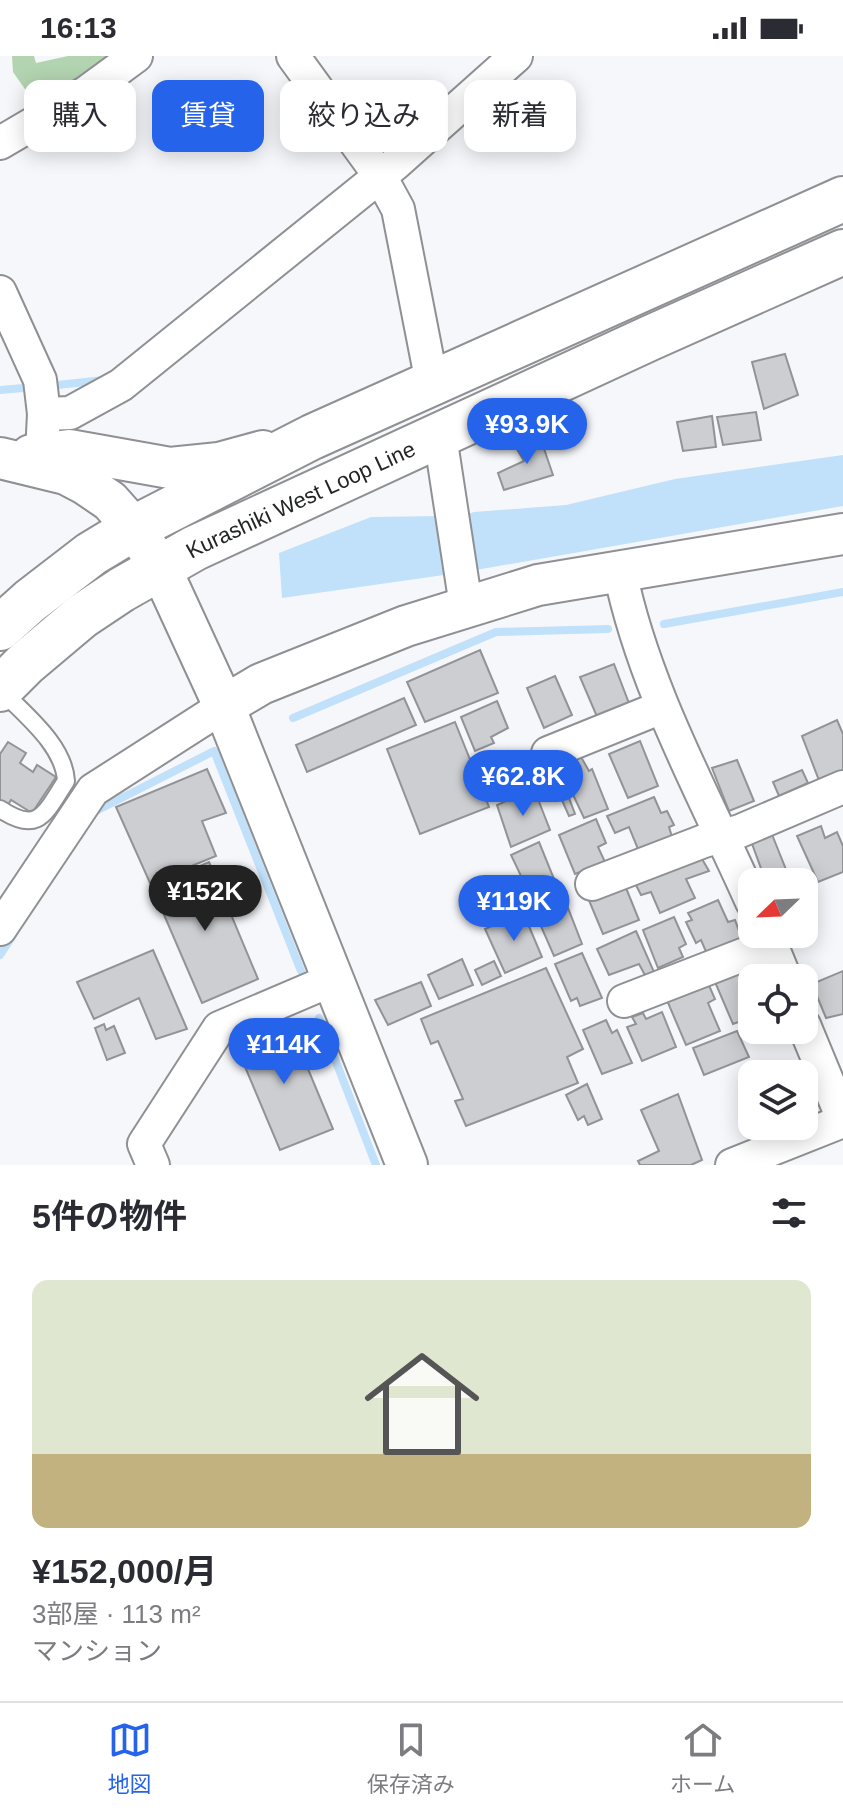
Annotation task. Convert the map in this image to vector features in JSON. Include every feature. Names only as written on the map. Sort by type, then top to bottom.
[{"type":"main road","points":[[0,628],[91,554],[134,528],[312,437],[843,199]]},
{"type":"main road","name":"Kurashiki West Loop Line","points":[[0,689],[82,616],[204,543],[843,252]]},
{"type":"street","points":[[0,143],[87,92],[136,56]]},
{"type":"street","points":[[293,56],[380,176],[398,209],[432,383]]},
{"type":"street","points":[[42,398],[70,413],[121,385],[380,176],[516,56]]},
{"type":"street","points":[[0,292],[42,398],[42,453]]},
{"type":"street","points":[[440,436],[466,606]]},
{"type":"street","points":[[2,458],[69,450],[170,468],[219,463],[312,437]]},
{"type":"street","points":[[2,458],[66,474],[110,501],[134,528],[160,567],[224,706],[407,1165]]},
{"type":"street","points":[[0,929],[93,790],[261,684],[406,626],[538,585],[843,534]]},
{"type":"street","points":[[620,572],[662,707],[738,871]]},
{"type":"street","points":[[548,753],[662,707]]},
{"type":"street","points":[[592,884],[740,831],[843,787]]},
{"type":"street","points":[[624,1001],[748,948]]},
{"type":"street","points":[[153,1165],[144,1144],[219,1028],[334,979]]},
{"type":"street","points":[[732,1165],[843,1120],[836,1084],[814,1044]]},
{"type":"lane","points":[[0,689],[52,745],[66,770],[66,781],[38,819],[29,822],[0,809]]},
{"type":"green space","points":[[12,56],[34,56],[36,63],[68,56],[117,56],[82,80],[24,80],[24,88],[13,72]]},
{"type":"water","points":[[843,455],[843,506],[470,571],[459,517],[474,512],[566,505],[675,479]]},
{"type":"water","points":[[442,516],[451,574],[282,598],[279,553],[371,517]]},
{"type":"building","points":[[785,354],[798,395],[764,409],[752,362]]},
{"type":"building","points":[[756,412],[761,440],[723,445],[717,417]]},
{"type":"building","points":[[712,416],[716,447],[683,451],[677,422]]},
{"type":"building","points":[[541,440],[553,475],[504,490],[498,473],[524,461],[515,446]]},
{"type":"building","points":[[480,650],[498,693],[425,722],[407,682]]},
{"type":"building","points":[[614,664],[630,706],[598,719],[580,677]]},
{"type":"building","points":[[555,676],[572,715],[544,728],[527,688]]},
{"type":"building","points":[[404,698],[416,725],[307,772],[296,745]]},
{"type":"building","points":[[497,701],[508,728],[491,737],[494,743],[475,751],[461,717]]},
{"type":"building","points":[[837,720],[843,734],[843,774],[820,783],[802,736]]},
{"type":"building","points":[[455,722],[489,807],[420,834],[387,749]]},
{"type":"building","points":[[640,741],[658,786],[628,798],[609,754]]},
{"type":"building","points":[[8,742],[26,753],[20,763],[33,772],[37,765],[56,777],[32,813],[11,800],[5,810],[0,807],[0,754]]},
{"type":"building","points":[[507,751],[522,786],[491,799],[481,763]]},
{"type":"building","points":[[581,757],[589,771],[592,769],[608,809],[584,818],[559,765]]},
{"type":"building","points":[[737,760],[754,801],[729,811],[712,768]]},
{"type":"building","points":[[207,769],[226,813],[202,821],[216,856],[150,883],[116,807]]},
{"type":"building","points":[[802,770],[808,783],[779,796],[773,782]]},
{"type":"building","points":[[561,777],[575,814],[569,816],[553,780]]},
{"type":"building","points":[[534,789],[550,830],[511,847],[497,805]]},
{"type":"building","points":[[654,797],[661,813],[667,811],[674,825],[669,827],[673,840],[640,854],[629,827],[615,833],[607,816]]},
{"type":"building","points":[[596,819],[606,843],[598,847],[605,862],[575,874],[559,835]]},
{"type":"building","points":[[821,826],[825,838],[837,832],[843,846],[843,872],[818,882],[818,868],[812,868],[797,836]]},
{"type":"building","points":[[771,832],[785,868],[761,868],[751,841]]},
{"type":"building","points":[[539,842],[554,879],[540,885],[545,894],[532,899],[511,855]]},
{"type":"building","points":[[698,852],[709,871],[686,879],[695,898],[660,913],[651,892],[641,895],[634,881]]},
{"type":"building","points":[[209,862],[258,979],[202,1003],[152,887]]},
{"type":"building","points":[[624,883],[639,920],[603,934],[588,898]]},
{"type":"building","points":[[553,900],[558,913],[568,908],[582,944],[554,956],[533,908]]},
{"type":"building","points":[[718,900],[728,922],[735,920],[738,941],[707,954],[701,940],[696,943],[686,922],[692,920],[688,913]]},
{"type":"building","points":[[523,912],[542,957],[505,973],[485,929]]},
{"type":"building","points":[[674,917],[686,944],[679,948],[683,957],[658,968],[643,930]]},
{"type":"building","points":[[636,931],[654,972],[646,977],[639,964],[609,975],[597,949]]},
{"type":"building","points":[[153,950],[187,1029],[156,1039],[139,998],[94,1019],[77,982]]},
{"type":"building","points":[[582,953],[602,998],[580,1006],[577,998],[571,1001],[555,964]]},
{"type":"building","points":[[462,959],[473,985],[439,999],[428,975]]},
{"type":"building","points":[[494,961],[501,976],[482,985],[475,970]]},
{"type":"building","points":[[546,968],[583,1049],[567,1057],[578,1083],[466,1126],[455,1101],[463,1099],[438,1041],[431,1044],[421,1019]]},
{"type":"building","points":[[843,971],[843,1014],[826,1018],[818,999],[818,981]]},
{"type":"building","points":[[738,972],[738,1022],[733,1024],[715,982]]},
{"type":"building","points":[[707,981],[715,999],[708,1003],[720,1031],[686,1045],[666,998]]},
{"type":"building","points":[[421,982],[431,1006],[388,1025],[375,1000]]},
{"type":"building","points":[[662,1012],[676,1047],[642,1061],[627,1027],[636,1024],[632,1017],[643,1013],[646,1019]]},
{"type":"building","points":[[606,1020],[612,1033],[617,1030],[632,1063],[602,1074],[583,1030]]},
{"type":"building","points":[[288,1021],[333,1129],[280,1150],[235,1043]]},
{"type":"building","points":[[104,1024],[106,1030],[114,1026],[125,1053],[107,1060],[95,1028]]},
{"type":"building","points":[[737,1031],[738,1044],[743,1044],[749,1057],[704,1075],[693,1048]]},
{"type":"building","points":[[587,1084],[602,1119],[588,1125],[584,1116],[578,1120],[566,1095]]},
{"type":"building","points":[[678,1094],[702,1160],[691,1165],[640,1165],[638,1161],[659,1151],[641,1110]]},
{"type":"waterway","points":[[49,386],[103,380]]},
{"type":"waterway","points":[[0,390],[35,387]]},
{"type":"waterway","points":[[664,624],[843,592]]},
{"type":"waterway","points":[[293,718],[496,632],[608,629]]},
{"type":"waterway","points":[[96,811],[214,751],[301,971]]},
{"type":"waterway","points":[[0,955],[13,935]]},
{"type":"waterway","points":[[319,1018],[376,1165]]}]
